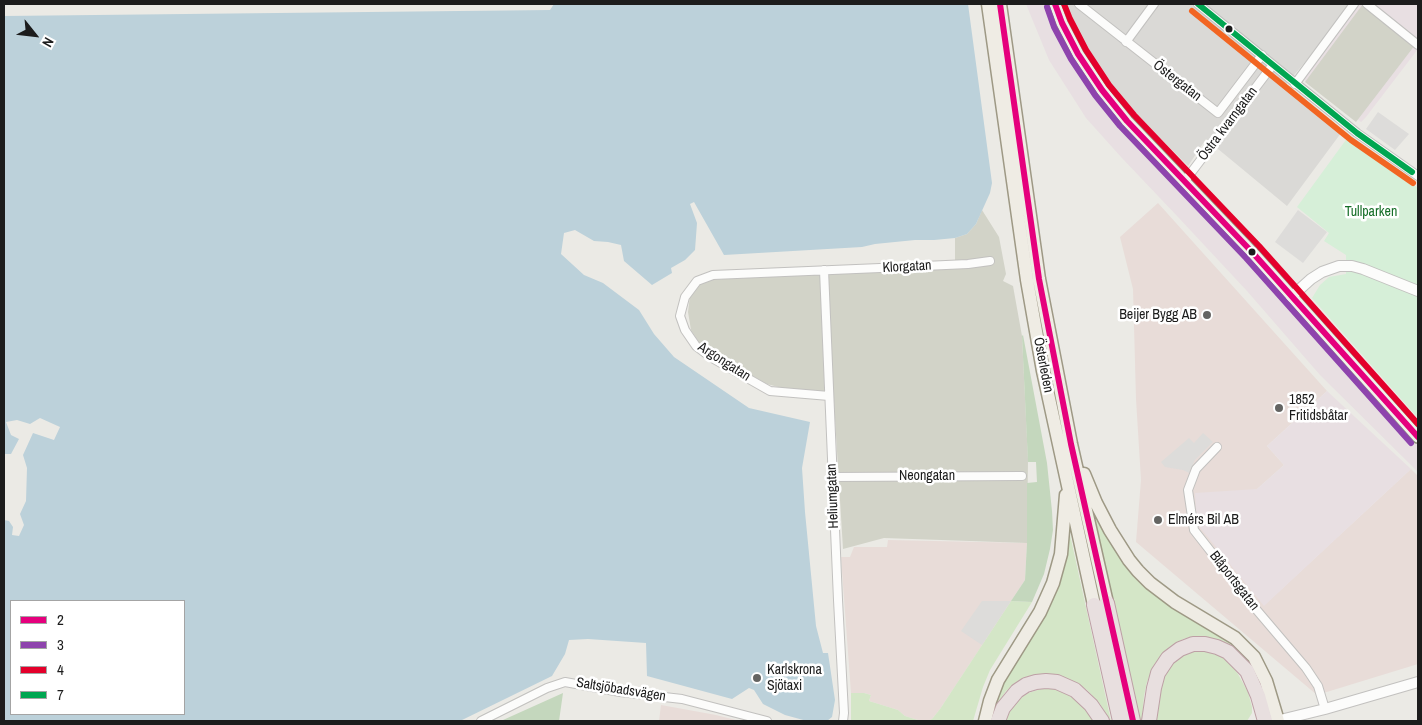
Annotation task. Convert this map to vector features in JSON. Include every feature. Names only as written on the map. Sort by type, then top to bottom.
[{"type":"highway","name":"Österleden","points":[[1100,604],[1120,721]]},
{"type":"highway","name":"Österleden","points":[[1100,604],[1133,721]]},
{"type":"highway","points":[[1149,721],[1158,673],[1168,658],[1180,648],[1194,644],[1217,647],[1228,652],[1247,671],[1258,696],[1265,721]]},
{"type":"highway","points":[[998,721],[1004,708],[1017,691],[1026,685],[1046,681],[1057,682],[1075,690],[1091,705],[1102,721]]},
{"type":"main road","name":"Österleden","points":[[988,4],[1027,280],[1043,371],[1067,480],[1100,604]]},
{"type":"main road","name":"Österleden","points":[[1000,4],[1039,279],[1100,604]]},
{"type":"main road","points":[[1055,4],[1062,23],[1078,54],[1102,90],[1127,121],[1252,252],[1418,437]]},
{"type":"main road","points":[[1071,444],[1096,503],[1129,560],[1162,593],[1224,630],[1246,648],[1254,657],[1266,681],[1277,721]]},
{"type":"main road","points":[[985,721],[998,680],[1040,612],[1053,583],[1058,568],[1063,536],[1067,480]]},
{"type":"street","name":"Östergatan","points":[[1079,4],[1089,6],[1126,42],[1218,113],[1262,56]]},
{"type":"street","points":[[1126,42],[1154,4]]},
{"type":"street","points":[[1198,4],[1272,66],[1357,133],[1416,171]]},
{"type":"street","points":[[1296,84],[1354,4]]},
{"type":"street","points":[[1367,4],[1418,45]]},
{"type":"street","name":"Östra kvarngatan","points":[[1184,182],[1272,66]]},
{"type":"street","name":"Klorgatan","points":[[824,270],[968,264],[990,261]]},
{"type":"street","points":[[1291,297],[1322,272],[1339,266],[1352,266],[1363,269],[1418,291]]},
{"type":"street","name":"Heliumgatan","points":[[824,270],[843,721]]},
{"type":"street","name":"Argongatan","points":[[824,270],[713,275],[697,280],[686,296],[680,316],[685,330],[696,346],[712,358],[770,391],[829,396]]},
{"type":"street","name":"Blåportsgatan","points":[[1217,447],[1196,469],[1188,490],[1194,530],[1255,608],[1306,668],[1318,686],[1325,709]]},
{"type":"street","name":"Neongatan","points":[[832,477],[1022,476]]},
{"type":"street","name":"Saltsjöbadsvägen","points":[[481,721],[547,688],[565,682],[620,692],[682,699],[767,721]]},
{"type":"street","points":[[1277,721],[1418,682]]},
{"type":"shaded area","points":[[1026,4],[1048,4],[1061,38],[1083,77],[1109,113],[1229,242],[1285,298],[1418,442],[1418,472],[1320,375],[1247,291],[1086,118],[1049,60]]},
{"type":"shaded area","points":[[1066,4],[1354,4],[1284,87],[1341,133],[1287,206],[1206,139],[1188,166],[1116,94],[1085,51]]},
{"type":"shaded area","points":[[1359,4],[1418,4],[1418,49],[1361,122],[1303,79]]},
{"type":"shaded area","points":[[1363,4],[1367,4],[1415,45],[1356,122],[1305,82]]},
{"type":"shaded area","points":[[1378,112],[1409,134],[1395,150],[1366,129]]},
{"type":"shaded area","points":[[1158,203],[1327,391],[1267,446],[1284,465],[1257,489],[1264,605],[1411,469],[1418,476],[1418,664],[1317,695],[1136,542],[1141,480],[1136,399],[1133,289],[1120,237]]},
{"type":"shaded area","points":[[982,210],[999,237],[1006,274],[1003,281],[1013,286],[1022,336],[1028,459],[1027,543],[884,538],[843,549],[834,402],[767,384],[702,347],[691,330],[688,312],[690,296],[703,280],[837,274],[955,265],[955,238],[967,234],[976,224]]},
{"type":"shaded area","points":[[1298,210],[1327,232],[1303,263],[1275,242]]},
{"type":"shaded area","points":[[1327,391],[1411,469],[1264,606],[1197,524],[1195,493],[1257,489],[1284,465],[1267,446]]},
{"type":"shaded area","points":[[1203,433],[1213,442],[1195,460],[1189,473],[1165,467],[1161,462],[1189,438],[1194,443]]},
{"type":"shaded area","points":[[888,540],[1027,543],[1025,580],[940,709],[928,721],[905,716],[898,710],[869,701],[871,695],[851,693],[841,557],[850,557],[854,547],[887,547]]},
{"type":"shaded area","points":[[982,601],[1011,601],[982,645],[961,631]]},
{"type":"shaded area","points":[[661,705],[716,715],[740,721],[659,721]]},
{"type":"green space","name":"Tullparken","points":[[1348,137],[1418,188],[1418,418],[1312,298],[1320,285],[1329,277],[1346,274],[1346,255],[1324,241],[1329,233],[1297,207]]},
{"type":"green space","points":[[1023,335],[1047,463],[1053,530],[1044,574],[1032,602],[1011,601],[1025,580],[1027,483],[1037,482],[1036,462],[1028,462]]},
{"type":"green space","points":[[1097,513],[1120,557],[1244,651],[1260,675],[1268,707],[1220,641],[1197,636],[1183,639],[1172,646],[1162,654],[1154,665],[1147,682],[1142,721],[1140,721],[1094,514]]},
{"type":"green space","points":[[1069,530],[1111,721],[1100,704],[1087,690],[1072,681],[1053,675],[1038,674],[1023,678],[1006,691],[992,718],[997,692],[1060,578],[1065,564]]},
{"type":"green space","points":[[1011,601],[1032,602],[990,670],[973,721],[928,721],[940,709]]},
{"type":"green space","points":[[1193,650],[1208,650],[1229,662],[1248,692],[1252,713],[1247,721],[1155,721],[1163,678],[1175,660]]},
{"type":"green space","points":[[1052,688],[1078,700],[1095,721],[1006,721],[1009,712],[1018,700],[1028,693]]},
{"type":"green space","points":[[563,693],[559,721],[502,721],[503,720]]},
{"type":"green space","points":[[851,693],[871,695],[869,701],[898,710],[905,716],[921,721],[851,721]]},
{"type":"water","points":[[554,4],[968,4],[992,183],[990,193],[976,224],[967,234],[955,238],[915,240],[862,247],[724,255],[694,202],[690,204],[697,223],[695,250],[685,260],[671,268],[672,273],[652,285],[624,261],[621,245],[594,241],[575,230],[564,233],[561,254],[584,275],[603,283],[639,310],[654,334],[674,357],[749,408],[810,422],[802,468],[805,512],[816,626],[823,653],[828,653],[835,700],[832,717],[827,721],[807,721],[785,715],[763,704],[754,690],[749,688],[732,699],[647,676],[646,643],[588,639],[569,640],[565,654],[552,676],[460,721],[4,721],[4,520],[9,521],[13,527],[12,535],[19,536],[24,525],[20,514],[26,501],[27,468],[23,455],[33,433],[54,440],[60,427],[40,418],[30,424],[17,420],[6,422],[11,435],[19,439],[11,454],[4,454],[4,16],[550,10]]},
{"type":"transit line","name":"2","points":[[1000,4],[1039,279],[1071,444],[1133,721]]},
{"type":"transit line","name":"2","points":[[1055,4],[1062,23],[1078,54],[1102,90],[1127,121],[1252,252],[1418,437]]},
{"type":"transit line","name":"4","points":[[1064,4],[1086,50],[1109,85],[1134,115],[1259,246],[1418,424]]},
{"type":"transit line","name":"7","points":[[1198,4],[1357,133],[1412,172]]},
{"type":"transit line","name":"3","points":[[1047,7],[1054,27],[1071,59],[1095,95],[1120,126],[1246,258],[1411,443]]},
{"type":"transit line","points":[[1192,11],[1351,140],[1413,183]]},
{"type":"place","name":"Beijer Bygg AB","points":[[1207,315]]},
{"type":"place","name":"1852 Fritidsbåtar","points":[[1279,408]]},
{"type":"place","name":"Elmérs Bil AB","points":[[1158,520]]},
{"type":"place","name":"Karlskrona Sjötaxi","points":[[757,678]]}]
